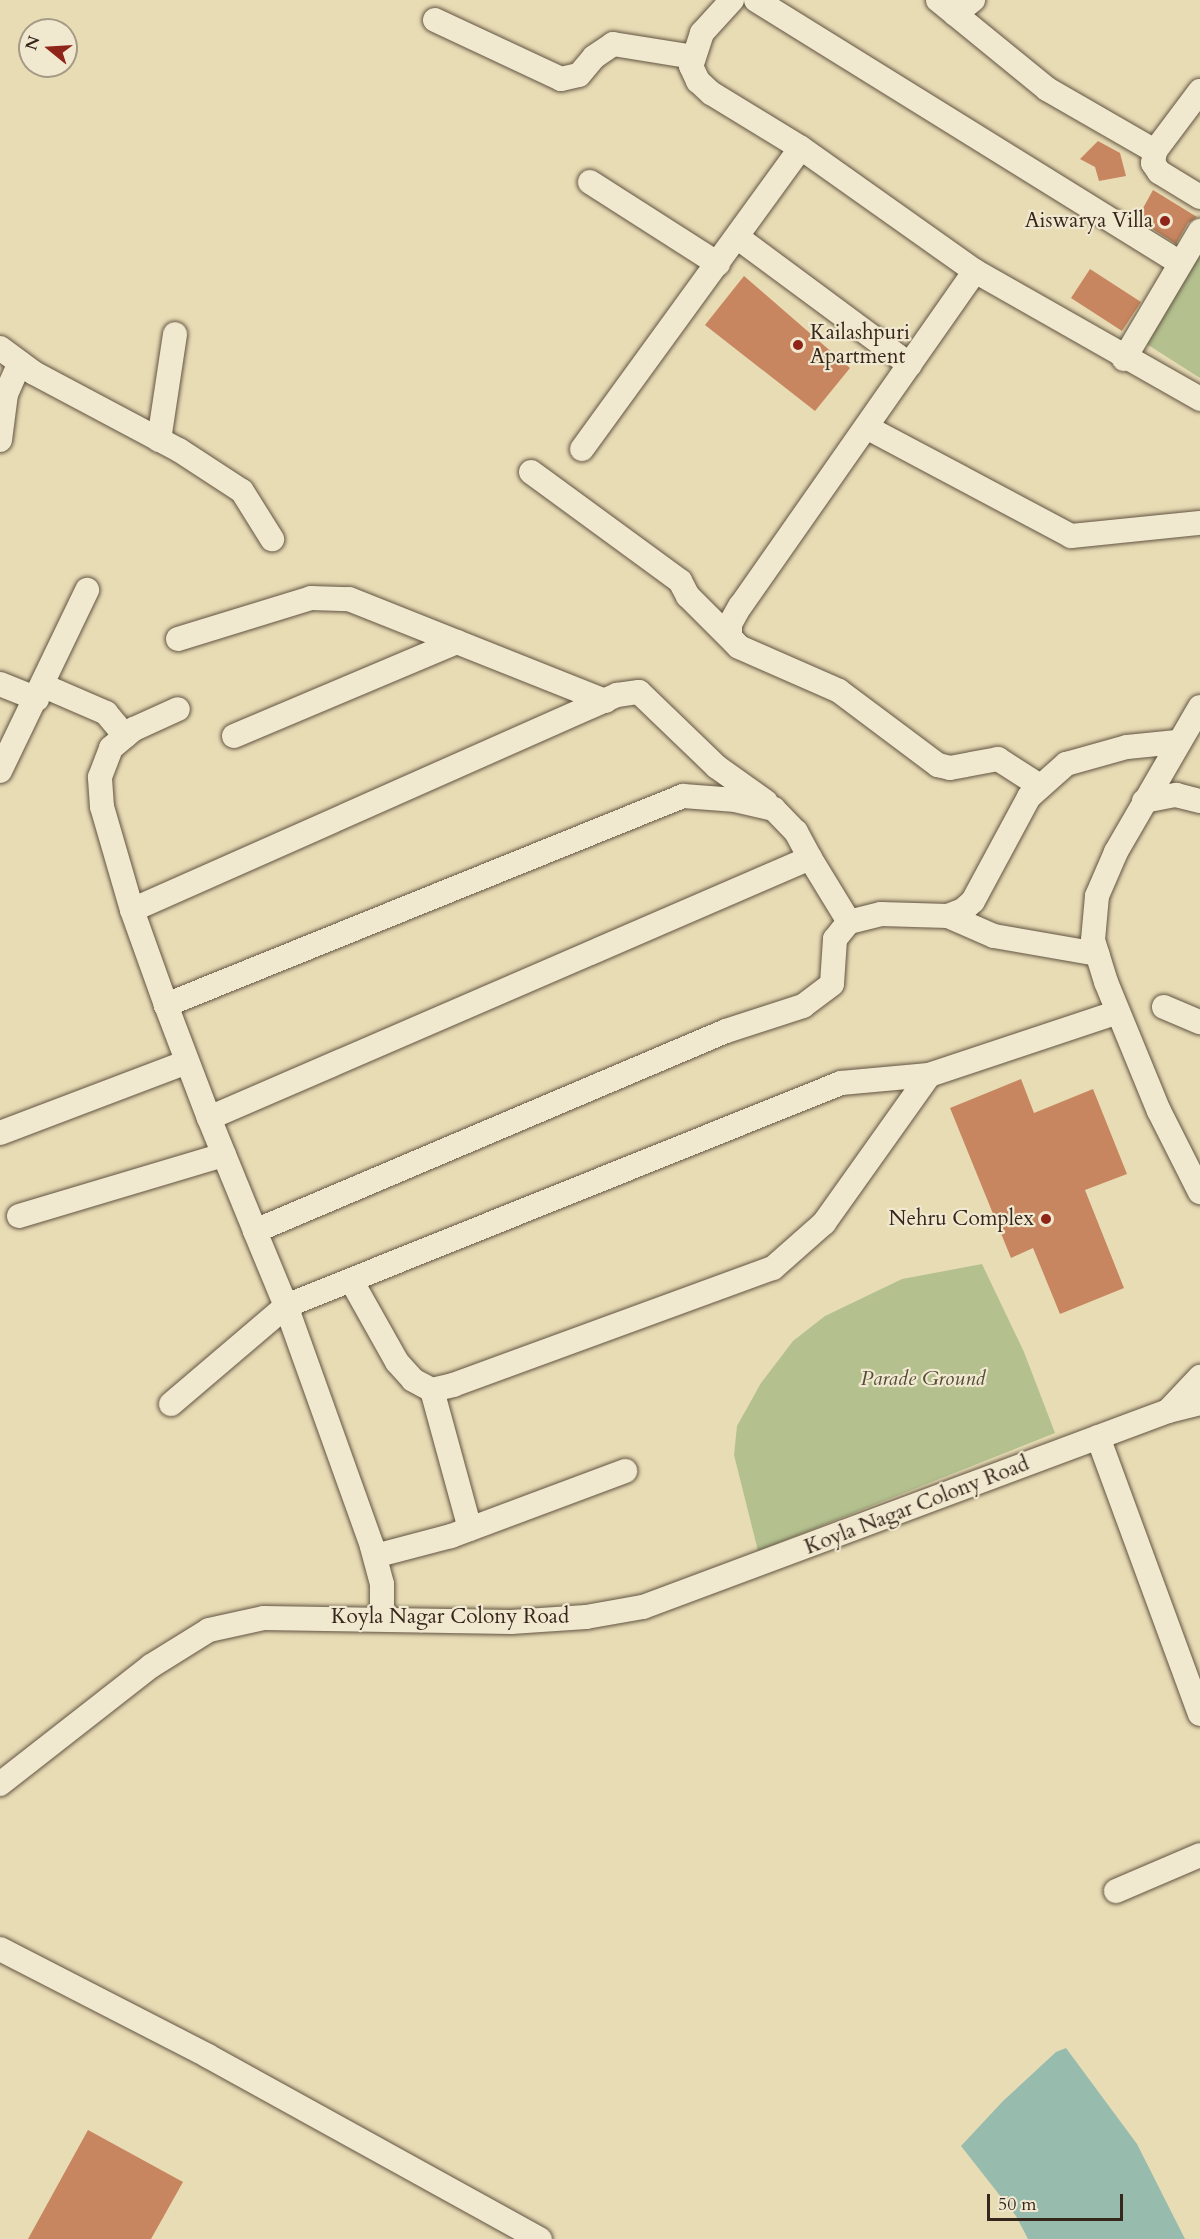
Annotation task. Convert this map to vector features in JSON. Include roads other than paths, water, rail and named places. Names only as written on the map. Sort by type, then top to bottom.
[{"type":"street","points":[[732,0],[702,33],[693,57],[691,66],[698,81],[711,93],[801,148],[975,271],[1124,359],[1200,399]]},
{"type":"street","points":[[756,0],[1180,263]]},
{"type":"street","points":[[955,5],[1047,89],[1155,151]]},
{"type":"street","points":[[435,20],[561,79],[579,75],[594,57],[613,45],[693,57]]},
{"type":"street","points":[[1200,91],[1155,151],[1153,163],[1159,171],[1200,197]]},
{"type":"street","points":[[582,449],[801,148]]},
{"type":"street","points":[[590,182],[718,264]]},
{"type":"street","points":[[1124,359],[1200,231]]},
{"type":"street","points":[[737,237],[910,365]]},
{"type":"street","points":[[739,647],[730,637],[730,624],[740,606],[868,428],[975,271]]},
{"type":"street","points":[[159,440],[175,334]]},
{"type":"street","points":[[0,348],[20,363],[159,440],[242,491],[272,539]]},
{"type":"street","points":[[0,440],[6,394],[20,363]]},
{"type":"street","points":[[868,428],[1071,536],[1200,523]]},
{"type":"street","points":[[531,472],[680,581],[688,596],[739,647],[839,691],[938,765],[950,768],[998,759],[1040,786]]},
{"type":"street","points":[[0,771],[40,692],[87,590]]},
{"type":"street","points":[[178,639],[311,598],[330,596],[349,599],[605,701]]},
{"type":"street","points":[[234,736],[457,642]]},
{"type":"street","points":[[0,684],[40,692],[106,713],[125,736]]},
{"type":"street","points":[[132,910],[605,701],[639,692],[717,767],[774,809],[796,832],[849,922]]},
{"type":"street","points":[[1200,707],[1158,774],[1097,896],[1093,940],[1118,1012],[1160,1111],[1200,1192]]},
{"type":"street","points":[[178,709],[125,736],[111,748],[100,777],[102,807],[132,910],[166,1005],[209,1118],[286,1306],[375,1556],[382,1584],[382,1618]]},
{"type":"street","points":[[948,916],[973,901],[1014,820],[1040,786],[1066,764],[1088,755],[1177,742]]},
{"type":"street","points":[[166,1005],[683,796],[717,767]]},
{"type":"street","points":[[1158,774],[1176,795]]},
{"type":"street","points":[[1144,801],[1176,795],[1200,801]]},
{"type":"street","points":[[683,796],[736,800],[774,809]]},
{"type":"street","points":[[209,1118],[810,858]]},
{"type":"street","points":[[255,1231],[726,1031],[803,1006],[832,984],[836,939],[849,922],[881,914],[948,916],[994,936],[1097,954]]},
{"type":"street","points":[[1164,1007],[1200,1022]]},
{"type":"street","points":[[171,1404],[286,1306],[841,1083],[928,1075],[1118,1012]]},
{"type":"street","points":[[0,1133],[187,1062]]},
{"type":"street","points":[[432,1390],[773,1268],[824,1223],[928,1075]]},
{"type":"street","points":[[19,1216],[224,1155]]},
{"type":"street","points":[[351,1280],[397,1362],[413,1380],[432,1390],[470,1529]]},
{"type":"street","points":[[1168,1411],[1200,1377]]},
{"type":"street","name":"Koyla Nagar Colony Road","points":[[0,1784],[151,1666],[209,1630],[264,1618],[382,1618],[511,1622],[586,1617],[643,1607],[1168,1411],[1200,1403]]},
{"type":"street","points":[[1098,1437],[1200,1714]]},
{"type":"street","points":[[375,1556],[470,1529],[625,1471]]},
{"type":"street","points":[[1116,1891],[1200,1855]]},
{"type":"street","points":[[0,1949],[208,2056],[540,2239]]},
{"type":"place","name":"Aiswarya Villa","points":[[1165,221]]},
{"type":"place","name":"Kailashpuri Apartment","points":[[798,345]]},
{"type":"place","name":"Nehru Complex","points":[[1046,1219]]},
{"type":"park label","name":"Parade Ground","points":[[923,1379]]}]
